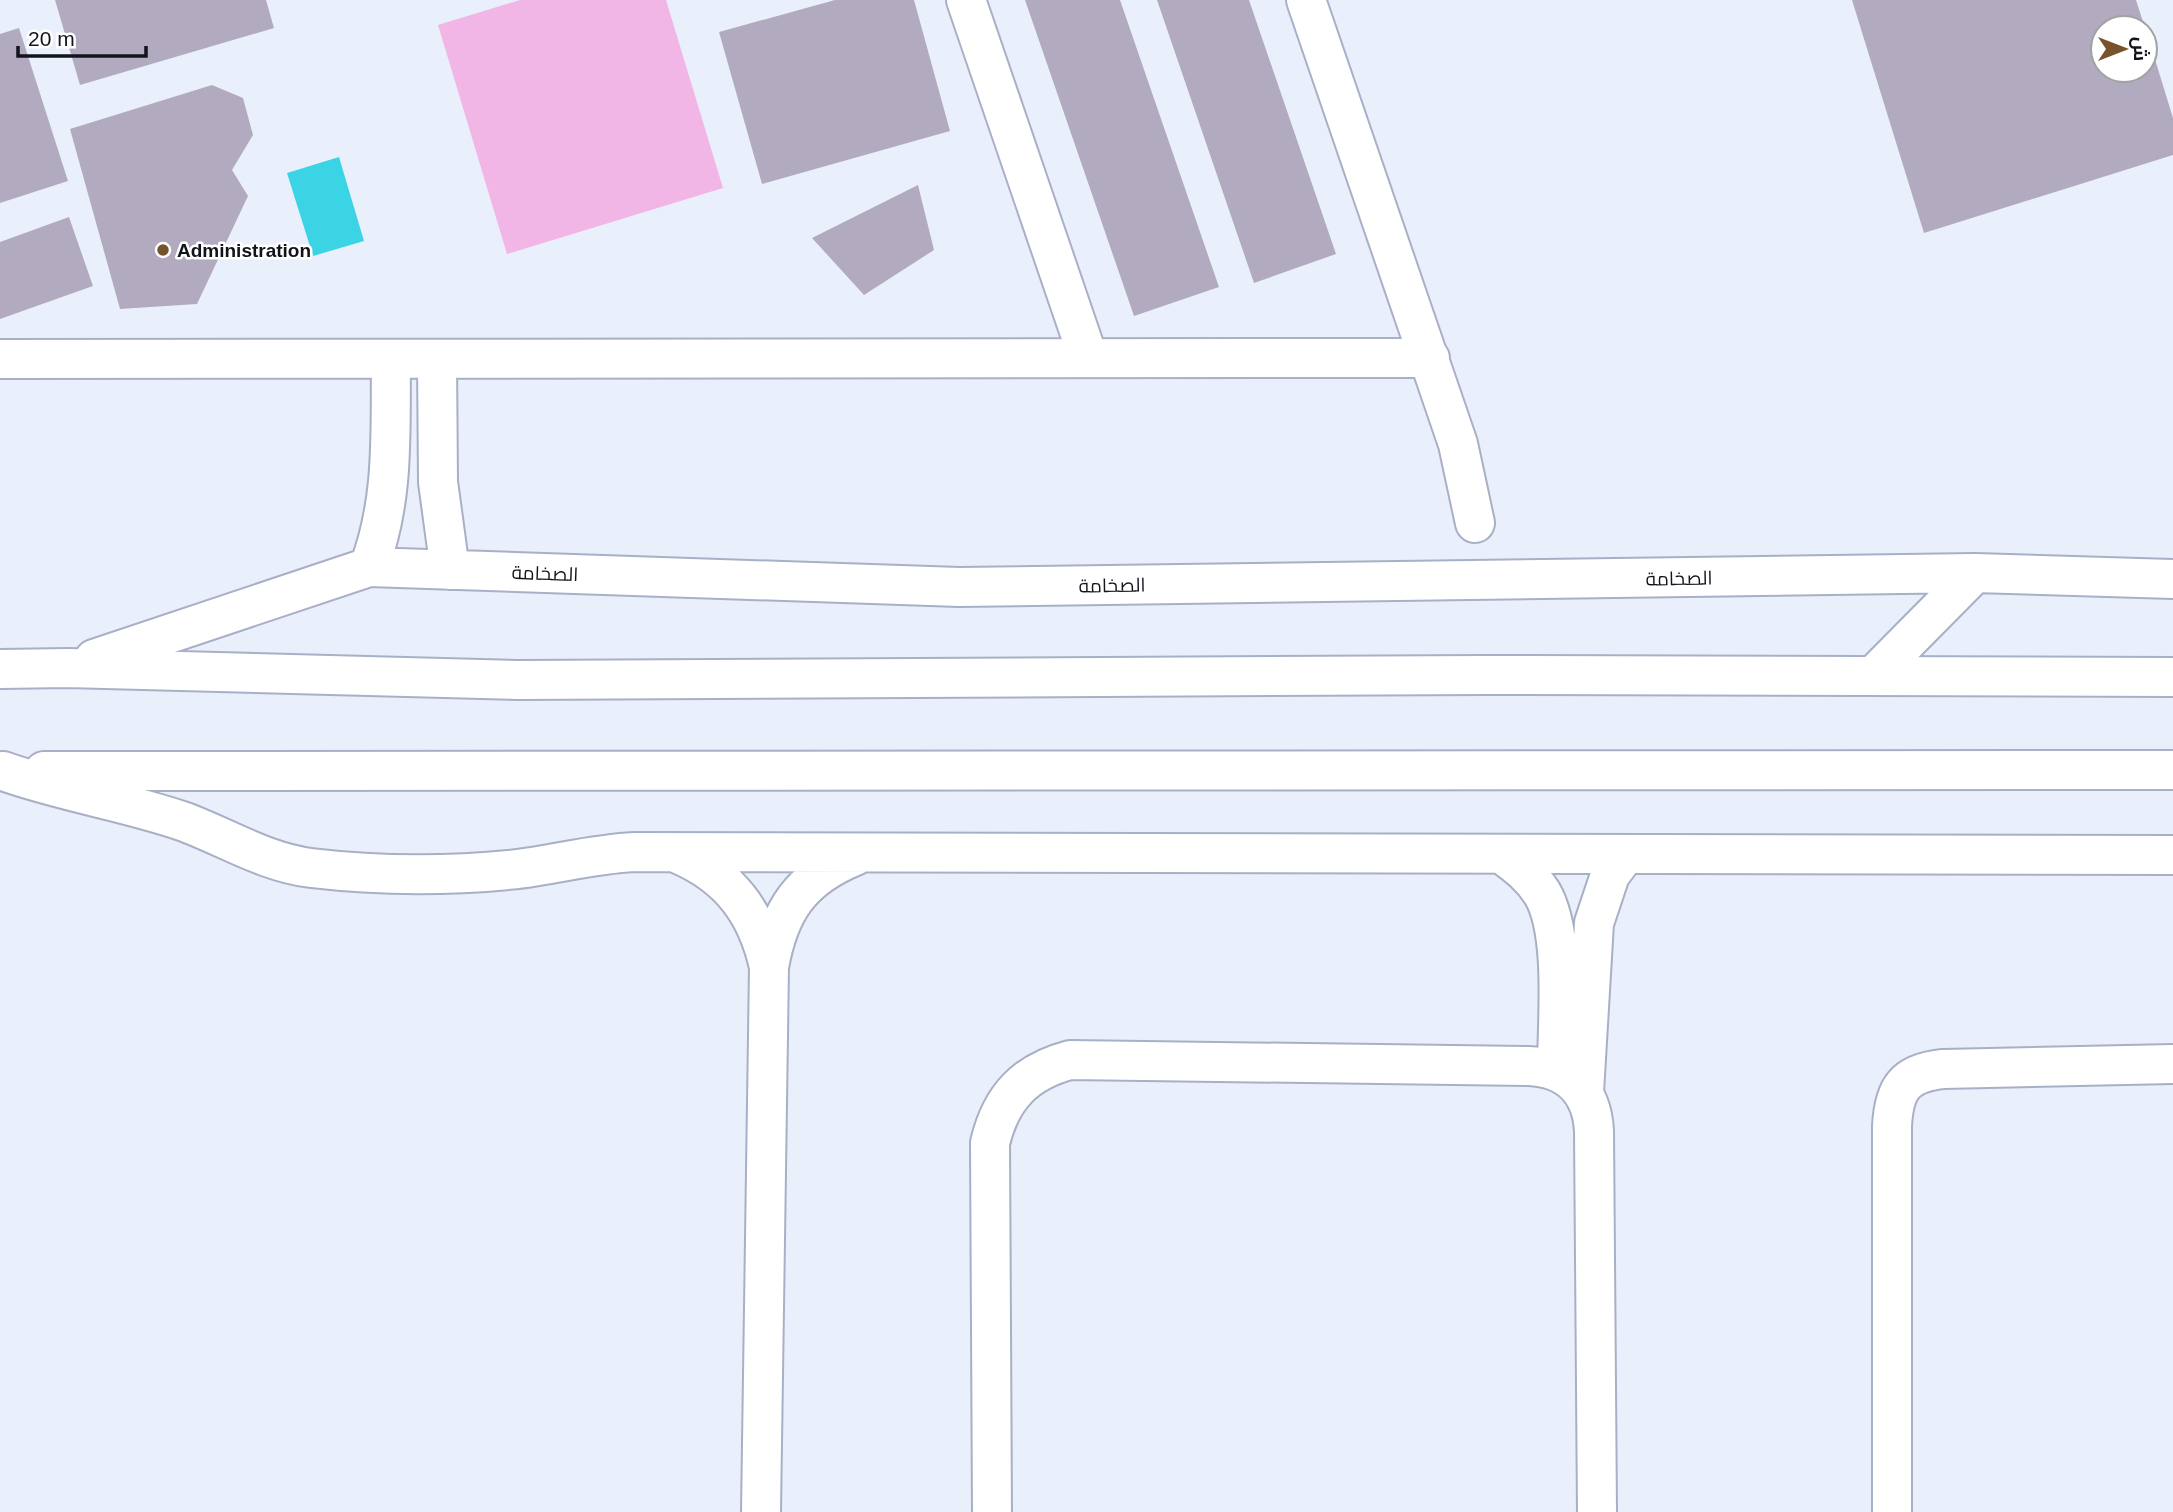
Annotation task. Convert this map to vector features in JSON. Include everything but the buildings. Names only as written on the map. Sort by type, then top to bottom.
[{"type":"street","points":[[966,0],[1088,357]]},
{"type":"street","points":[[1306,0],[1458,444],[1475,523]]},
{"type":"street","points":[[0,359],[1430,358]]},
{"type":"street","points":[[369,567],[382,532],[390,481],[391,359]]},
{"type":"street","points":[[437,360],[438,482],[450,570]]},
{"type":"street","name":"الصخامة","points":[[67,667],[369,567],[959,587],[1975,573],[2173,579]]},
{"type":"street","points":[[1874,675],[1975,573]]},
{"type":"street","points":[[0,668],[67,667],[517,680],[1874,675],[2173,677]]},
{"type":"street","points":[[1,771],[2173,770]]},
{"type":"street","points":[[1,771],[49,787],[159,814],[247,851],[308,867],[400,873],[481,872],[612,853],[2173,855]]},
{"type":"street","points":[[674,853],[719,877],[738,896],[753,917],[769,967]]},
{"type":"street","points":[[761,1512],[769,967],[774,937],[787,909],[806,885],[831,866],[859,855]]},
{"type":"street","points":[[1503,855],[1525,871],[1542,894],[1553,919],[1570,1081],[1593,1111],[1597,1512]]},
{"type":"street","points":[[1570,1081],[1594,923],[1610,875],[1625,855]]},
{"type":"street","points":[[992,1512],[990,1143],[996,1118],[1008,1097],[1025,1079],[1046,1067],[1070,1060],[1530,1066],[1570,1081]]},
{"type":"street","points":[[1892,1512],[1892,1126],[1893,1104],[1903,1084],[1922,1071],[1943,1069],[2173,1064]]},
{"type":"shaded area","points":[[520,0],[666,0],[723,188],[507,254],[438,25]]},
{"type":"water","points":[[339,157],[364,241],[313,256],[287,173]]},
{"type":"place","name":"Administration","points":[[163,250]]}]
